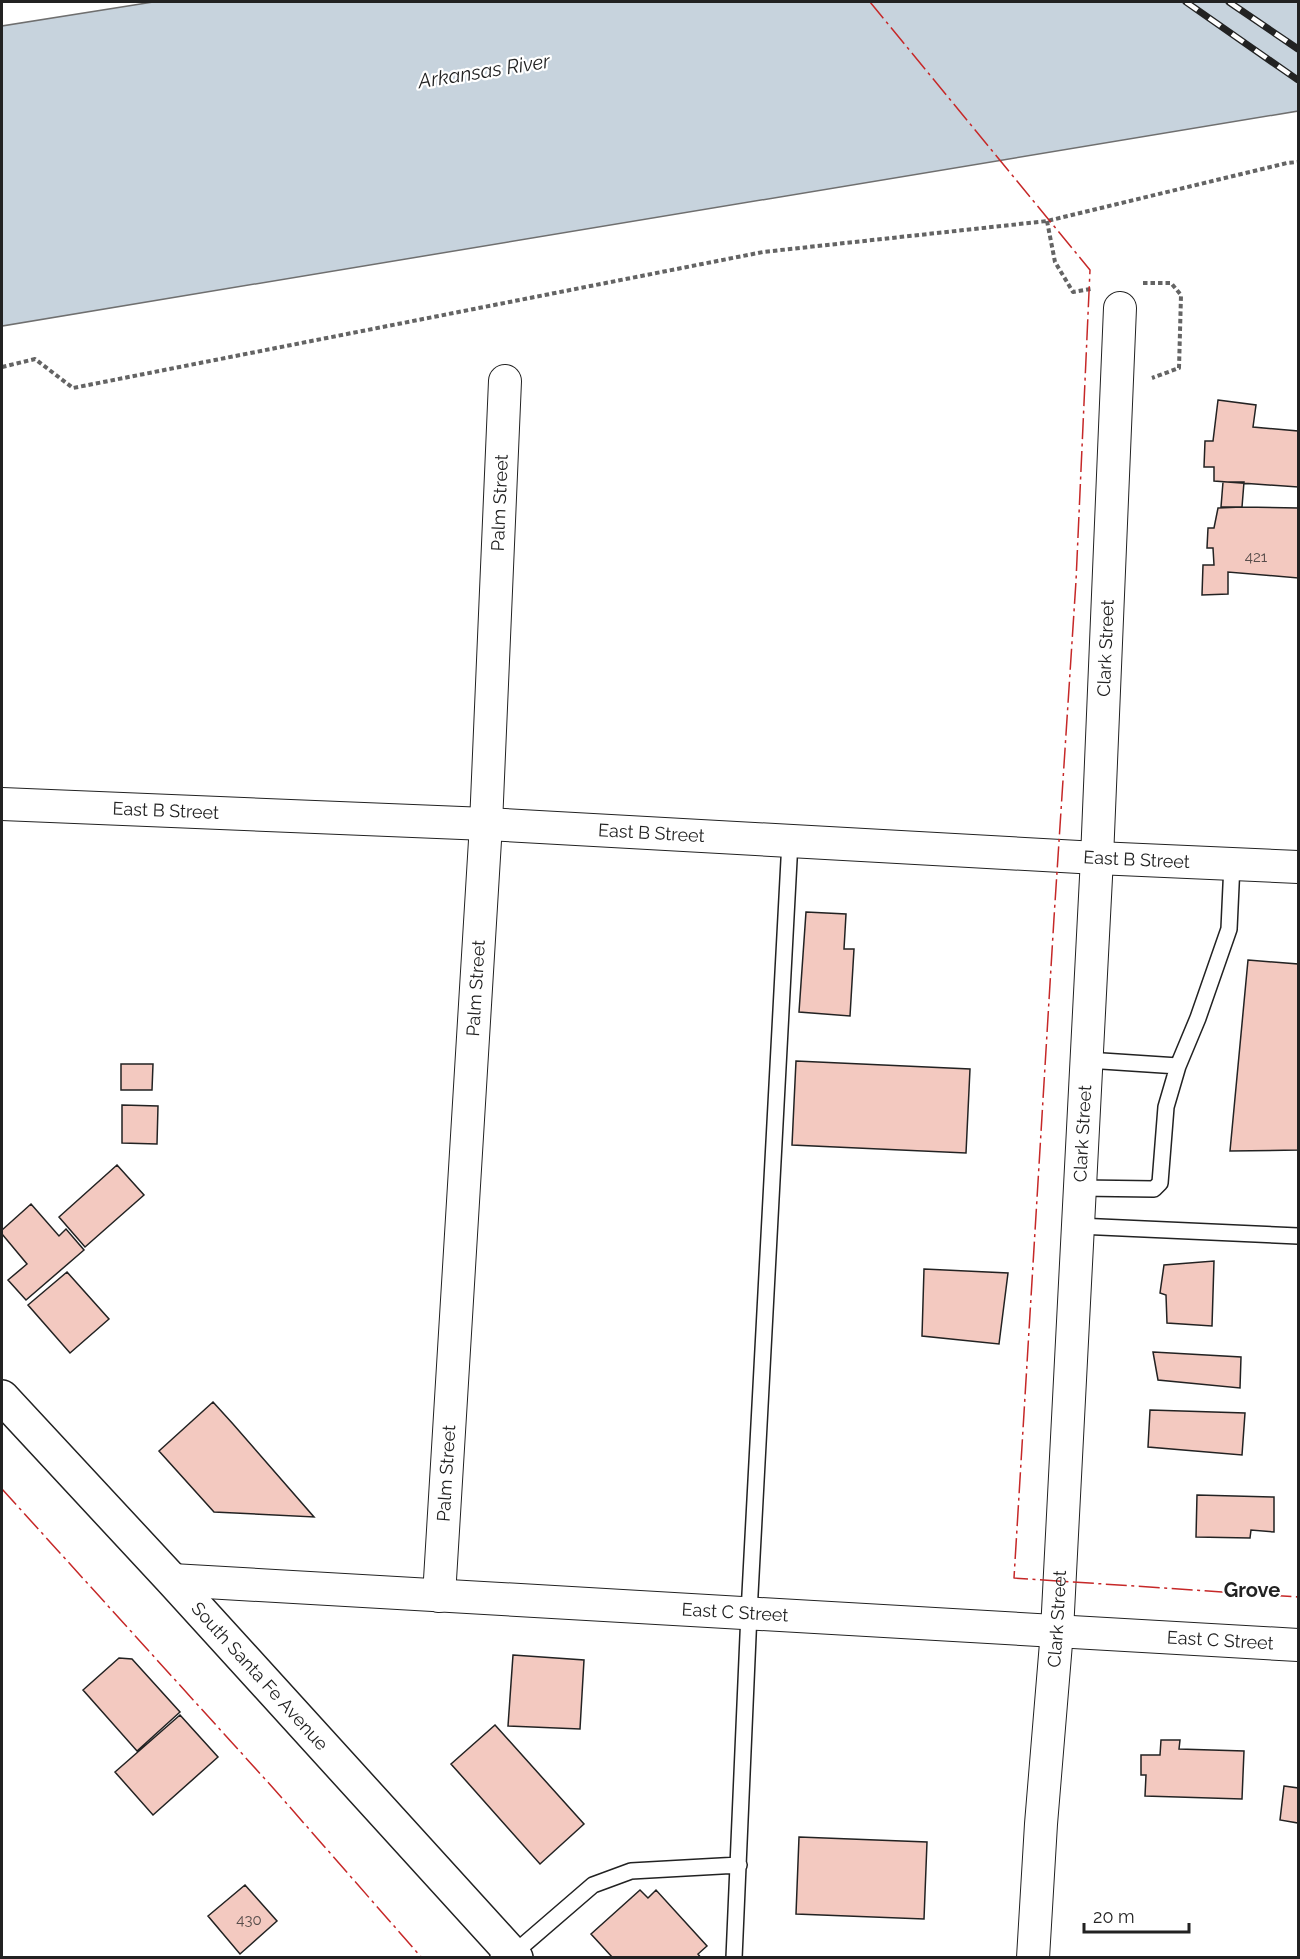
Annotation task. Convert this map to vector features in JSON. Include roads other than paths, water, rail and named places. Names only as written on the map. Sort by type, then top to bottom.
[{"type":"main road","name":"South Santa Fe Avenue","points":[[2,1397],[172,1580],[512,1957]]},
{"type":"street","name":"Clark Street","points":[[1033,1958],[1041,1824],[1057,1631],[1097,858],[1120,308]]},
{"type":"street","name":"Palm Street","points":[[439,1596],[486,824],[505,381]]},
{"type":"street","name":"East B Street","points":[[2,804],[486,824],[1299,867]]},
{"type":"street","name":"East C Street","points":[[172,1580],[1299,1645]]},
{"type":"lane","points":[[734,1958],[749,1614],[790,841]]},
{"type":"lane","points":[[1080,1188],[1154,1189],[1160,1183],[1166,1107],[1178,1066],[1198,1018],[1229,929],[1232,864]]},
{"type":"lane","points":[[1087,1059],[1178,1066]]},
{"type":"lane","points":[[1078,1226],[1299,1236]]},
{"type":"lane","points":[[512,1957],[594,1885],[631,1871],[739,1865]]},
{"type":"water","name":"Arkansas River","points":[[153,2],[1298,2],[1298,111],[2,326],[2,26]]},
{"type":"railway","points":[[1186,2],[1298,80]]},
{"type":"railway","points":[[1229,2],[1298,49]]},
{"type":"district","name":"Grove","points":[[1252,1590]]}]
